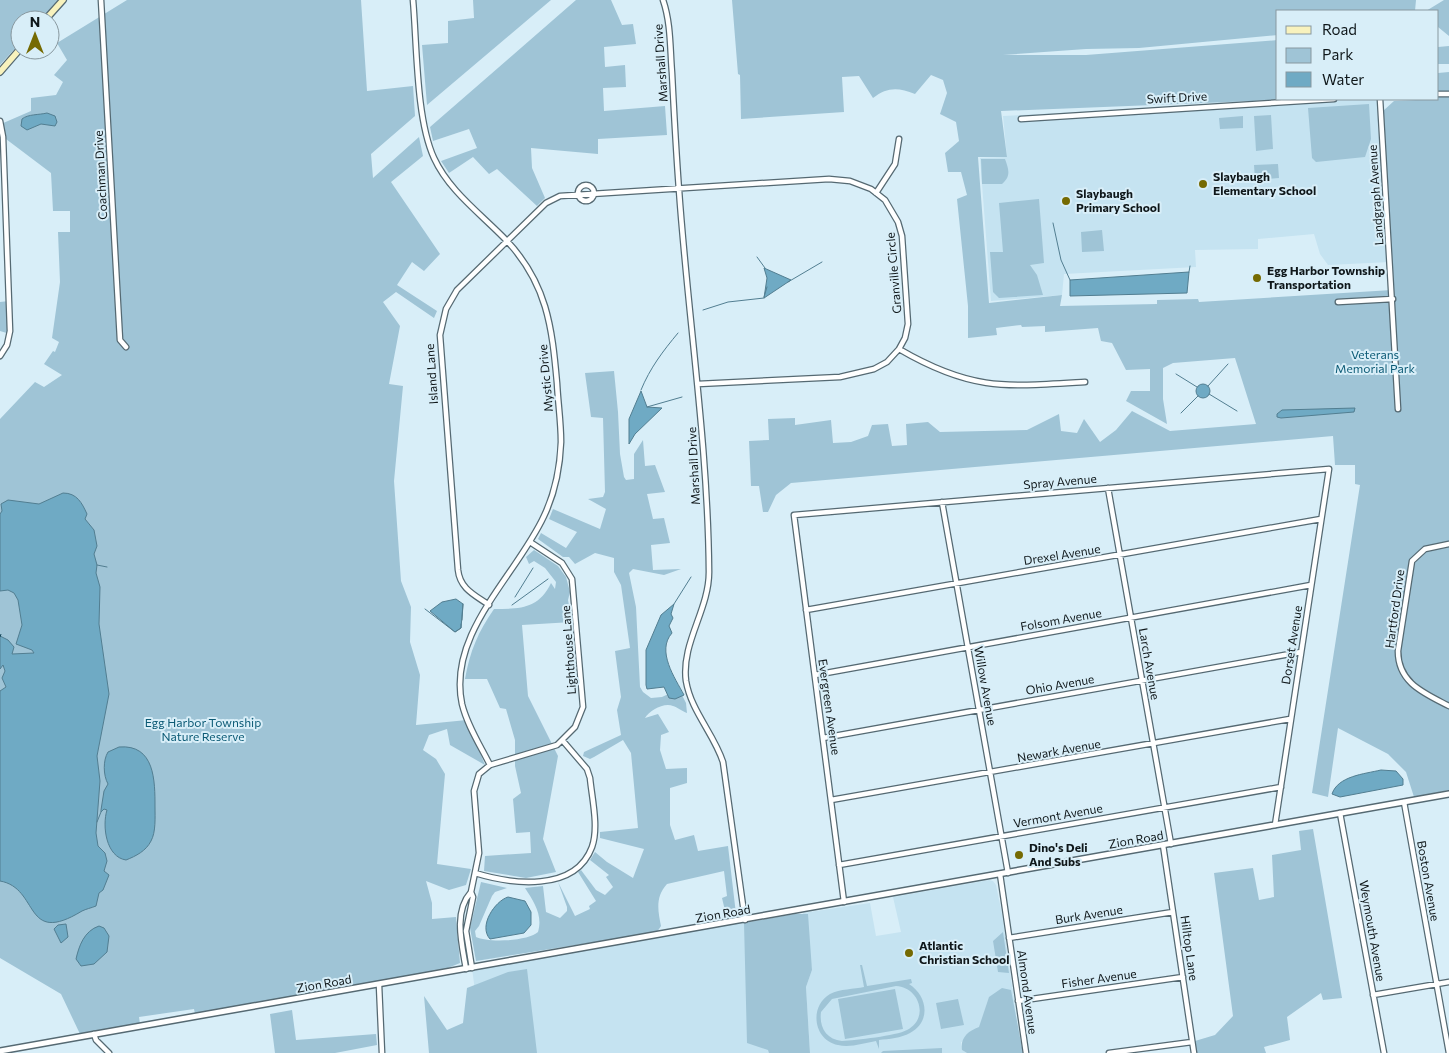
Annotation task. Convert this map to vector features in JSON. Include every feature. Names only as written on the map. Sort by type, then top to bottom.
[{"type":"main road","points":[[54,10],[63,0]]},
{"type":"main road","points":[[0,72],[10,60]]},
{"type":"street","name":"Coachman Drive","points":[[102,0],[120,340],[126,347]]},
{"type":"street","name":"Mystic Drive","points":[[413,0],[422,115],[429,148],[444,175],[456,191],[507,241],[533,278],[549,315],[553,338],[560,430],[559,461],[555,485],[544,516],[530,542],[490,604],[465,649],[460,686],[466,718],[490,765]]},
{"type":"street","name":"Marshall Drive","points":[[663,0],[669,30],[678,188],[704,454],[709,577],[704,605],[687,650],[686,677],[693,703],[716,744],[723,762],[745,920]]},
{"type":"street","name":"Swift Drive","points":[[1021,119],[1318,100]]},
{"type":"street","name":"Landgraph Avenue","points":[[1380,100],[1398,409]]},
{"type":"street","points":[[0,121],[3,137],[10,331],[7,345],[0,356]]},
{"type":"street","points":[[876,193],[895,164],[899,139]]},
{"type":"street","name":"Granville Circle","points":[[678,188],[835,179],[858,183],[884,200],[895,215],[902,236],[908,324],[905,338],[899,349],[887,362],[874,369],[840,377],[698,384]]},
{"type":"street","name":"Island Lane","points":[[578,194],[581,187],[586,186],[592,189],[594,194]]},
{"type":"street","name":"Island Lane","points":[[594,194],[678,188]]},
{"type":"street","name":"Island Lane","points":[[490,604],[466,589],[458,574],[440,335],[444,314],[455,293],[549,201],[560,196],[578,194]]},
{"type":"street","name":"Island Lane","points":[[578,194],[582,200],[587,201],[594,194]]},
{"type":"street","points":[[0,257],[7,257]]},
{"type":"street","points":[[1338,302],[1393,299]]},
{"type":"street","points":[[899,349],[945,373],[977,382],[1019,386],[1085,382]]},
{"type":"street","name":"Spray Avenue","points":[[794,515],[1329,469]]},
{"type":"street","name":"Dorset Avenue","points":[[1275,825],[1329,469]]},
{"type":"street","name":"Larch Avenue","points":[[1108,488],[1171,844]]},
{"type":"street","name":"Willow Avenue","points":[[942,502],[1008,873]]},
{"type":"street","name":"Evergreen Avenue","points":[[794,515],[844,902]]},
{"type":"street","name":"Drexel Avenue","points":[[806,610],[1121,556],[1321,519]]},
{"type":"street","name":"Lighthouse Lane","points":[[490,765],[549,749],[563,741],[577,724],[583,702],[574,583],[565,566],[530,542]]},
{"type":"street","name":"Hartford Drive","points":[[1449,544],[1425,549],[1412,561],[1398,661],[1407,681],[1416,689],[1449,706]]},
{"type":"street","name":"Folsom Avenue","points":[[814,674],[1311,586]]},
{"type":"street","name":"Ohio Avenue","points":[[823,738],[1300,652]]},
{"type":"street","name":"Newark Avenue","points":[[831,800],[1290,720]]},
{"type":"street","points":[[476,874],[508,882],[538,882],[563,874],[578,866],[587,857],[594,837],[590,778],[587,769],[563,741]]},
{"type":"street","points":[[469,968],[466,931],[479,853],[474,786],[480,772],[490,765]]},
{"type":"street","name":"Vermont Avenue","points":[[839,865],[1281,787]]},
{"type":"street","name":"Zion Road","points":[[0,1051],[1449,794]]},
{"type":"street","name":"Boston Avenue","points":[[1404,802],[1449,1053]]},
{"type":"street","name":"Weymouth Avenue","points":[[1340,813],[1384,1053]]},
{"type":"street","name":"Hilltop Lane","points":[[1163,845],[1194,1053]]},
{"type":"street","name":"Almond Avenue","points":[[1000,874],[1026,1053]]},
{"type":"street","name":"Burk Avenue","points":[[1009,938],[1173,912]]},
{"type":"street","name":"Fisher Avenue","points":[[1018,1001],[1183,977]]},
{"type":"street","points":[[1373,995],[1449,982]]},
{"type":"street","points":[[378,984],[382,1053]]},
{"type":"street","points":[[94,1034],[96,1040],[109,1053]]},
{"type":"street","points":[[1109,1053],[1192,1042]]},
{"type":"shaded area","points":[[1315,100],[1382,100],[1390,262],[1328,265],[1320,254],[1314,234],[1258,239],[1258,249],[1195,250],[1196,267],[1064,274],[1062,295],[991,301],[980,158],[1007,157],[1003,116]]},
{"type":"shaded area","name":"Atlantic Christian School","points":[[989,880],[993,881],[996,885],[1002,914],[1018,1029],[961,1042],[962,1050],[967,1053],[810,1053],[806,987],[812,970],[803,913],[870,903],[876,936],[901,932],[893,897]]},
{"type":"shaded area","points":[[760,920],[779,1053],[483,1053],[472,968]]},
{"type":"green space","points":[[0,0],[59,0],[50,10],[10,10],[10,54],[0,65]]},
{"type":"green space","name":"Egg Harbor Township Nature Reserve","points":[[127,0],[361,0],[367,91],[413,86],[415,116],[371,154],[373,178],[419,137],[423,156],[391,182],[440,254],[424,271],[412,262],[397,285],[437,311],[434,318],[396,292],[383,302],[400,326],[389,384],[403,386],[394,481],[401,581],[411,607],[410,642],[420,675],[416,725],[467,720],[485,765],[450,745],[447,729],[429,735],[423,750],[436,759],[445,774],[437,864],[471,869],[466,885],[449,890],[426,881],[432,903],[432,919],[456,917],[460,963],[443,970],[195,1014],[194,1009],[139,1017],[140,1024],[80,1034],[61,994],[0,958],[0,419],[35,382],[44,387],[62,375],[44,364],[53,351],[55,352],[59,342],[52,338],[60,282],[58,232],[70,232],[70,211],[53,211],[51,173],[2,136],[1,124],[31,111],[31,98],[56,95],[63,82],[54,75],[67,60],[60,48],[60,41]]},
{"type":"green space","points":[[473,0],[551,0],[427,105],[422,45],[448,43],[448,21],[474,18]]},
{"type":"green space","points":[[576,0],[611,0],[622,25],[633,24],[636,44],[604,47],[605,67],[625,65],[626,87],[603,88],[604,111],[665,106],[667,135],[598,139],[598,154],[531,148],[532,168],[545,198],[537,206],[497,169],[489,174],[473,157],[449,173],[441,161],[477,148],[469,129],[433,141],[430,127]]},
{"type":"green space","name":"Veterans Memorial Park","points":[[732,0],[1416,0],[1415,10],[1276,10],[1276,35],[1139,48],[1086,49],[1003,55],[1086,55],[1276,40],[1276,100],[1001,111],[1007,157],[978,157],[989,303],[1062,295],[1060,306],[1157,304],[1157,300],[1198,299],[1199,302],[1392,290],[1383,111],[1394,101],[1439,100],[1439,97],[1449,96],[1449,790],[1414,797],[1406,772],[1388,754],[1338,728],[1328,797],[1312,793],[1360,485],[1355,484],[1355,465],[1335,465],[1333,436],[791,483],[776,495],[768,512],[763,512],[759,486],[751,486],[749,441],[769,440],[768,419],[795,418],[795,425],[831,420],[833,443],[851,442],[868,436],[872,425],[888,424],[892,446],[907,445],[906,424],[928,422],[940,432],[1027,430],[1059,414],[1061,431],[1077,433],[1084,419],[1100,442],[1116,430],[1132,411],[1170,431],[1256,424],[1235,358],[1173,363],[1163,368],[1163,399],[1167,424],[1126,401],[1131,391],[1150,391],[1150,369],[1126,370],[1112,343],[1101,341],[1098,328],[1045,332],[1045,326],[1022,327],[1021,325],[996,328],[997,335],[968,338],[968,306],[957,199],[967,195],[961,172],[948,172],[945,153],[959,141],[956,122],[940,114],[947,93],[943,80],[931,75],[915,94],[893,89],[873,98],[859,76],[842,77],[844,112],[741,119],[740,75],[738,74]]},
{"type":"green space","points":[[1444,0],[1449,0],[1449,36],[1439,28],[1439,10],[1428,10]]},
{"type":"green space","points":[[1449,46],[1449,64],[1439,64],[1439,47]]},
{"type":"green space","points":[[1449,72],[1449,93],[1439,93],[1439,73]]},
{"type":"green space","points":[[1369,104],[1371,139],[1365,157],[1316,162],[1312,158],[1308,108]]},
{"type":"green space","points":[[1271,115],[1273,149],[1256,151],[1254,116]]},
{"type":"green space","points":[[1243,116],[1243,128],[1220,129],[1219,118]]},
{"type":"green space","points":[[981,159],[1005,159],[1008,173],[1007,178],[1002,184],[982,184]]},
{"type":"green space","points":[[1278,164],[1279,178],[1255,180],[1254,165]]},
{"type":"green space","points":[[1039,199],[1044,263],[1030,265],[1037,275],[1043,295],[999,298],[993,292],[990,252],[1003,252],[999,203]]},
{"type":"green space","points":[[1102,230],[1104,251],[1082,252],[1081,232]]},
{"type":"green space","points":[[9,301],[10,334],[0,331],[0,302]]},
{"type":"green space","points":[[614,371],[620,454],[624,477],[626,480],[634,479],[634,454],[643,440],[645,466],[655,465],[665,492],[647,494],[653,519],[664,518],[670,543],[651,545],[653,570],[681,569],[664,575],[633,569],[629,573],[636,607],[640,687],[651,698],[662,697],[679,689],[686,703],[687,713],[675,707],[665,705],[653,710],[645,718],[658,714],[669,732],[661,735],[660,750],[666,769],[687,768],[687,783],[670,788],[670,825],[675,840],[694,835],[698,851],[728,846],[736,914],[727,919],[722,898],[727,896],[724,871],[667,884],[659,899],[658,910],[661,926],[657,932],[476,961],[470,928],[481,882],[507,888],[495,892],[492,896],[475,931],[476,937],[489,940],[518,939],[538,932],[539,926],[538,914],[525,888],[543,886],[546,912],[560,918],[567,911],[567,907],[558,882],[575,916],[590,909],[589,906],[596,901],[578,872],[581,870],[596,890],[605,895],[613,887],[606,877],[609,875],[590,860],[595,852],[633,878],[644,849],[600,838],[600,832],[638,828],[631,753],[623,740],[590,759],[583,756],[584,752],[621,735],[617,710],[621,697],[615,651],[630,648],[621,585],[614,572],[614,558],[595,553],[575,564],[569,557],[563,557],[538,539],[541,533],[566,548],[577,532],[549,519],[553,509],[600,529],[606,509],[588,499],[603,497],[605,492],[603,418],[591,417],[585,373]]},
{"type":"green space","points":[[534,550],[558,566],[566,577],[570,592],[568,600],[572,622],[522,625],[528,696],[558,756],[543,839],[556,872],[526,878],[484,871],[485,856],[531,853],[530,832],[516,833],[513,799],[521,793],[515,766],[515,740],[506,709],[500,708],[487,679],[465,679],[475,642],[494,609],[512,609],[527,606],[541,598],[551,583],[555,589],[556,582],[545,568],[534,561],[529,564],[526,557]]},
{"type":"green space","points":[[1313,829],[1342,998],[1323,1000],[1321,993],[1287,1017],[1290,1040],[1264,1047],[1266,1053],[1196,1053],[1195,1041],[1215,1035],[1233,1016],[1214,873],[1253,868],[1259,900],[1274,897],[1272,855],[1301,850],[1299,831]]},
{"type":"green space","points":[[795,914],[808,914],[812,970],[806,987],[810,1053],[769,1053],[768,1050],[747,1043],[744,923]]},
{"type":"green space","points":[[1003,932],[1009,973],[998,972],[993,941]]},
{"type":"green space","points":[[860,965],[862,965],[867,986],[911,979],[912,983],[909,984],[920,995],[924,1009],[924,1016],[917,1028],[906,1035],[879,1040],[879,1049],[876,1041],[847,1046],[830,1042],[823,1037],[819,1030],[817,1014],[823,999],[834,992],[864,987]],"holes":[[[896,986],[904,988],[916,997],[920,1011],[914,1025],[907,1030],[885,1036],[842,1041],[828,1035],[821,1023],[821,1012],[832,999]]]},
{"type":"green space","points":[[527,969],[537,1053],[429,1053],[424,996],[447,1030],[463,1023],[467,988],[508,972]]},
{"type":"green space","points":[[1002,988],[1011,990],[1023,1053],[967,1053],[962,1050],[962,1042],[968,1033],[979,1027],[989,997]]},
{"type":"green space","points":[[895,989],[903,1029],[845,1039],[838,999]]},
{"type":"green space","points":[[958,999],[964,1025],[941,1029],[936,1003]]},
{"type":"green space","points":[[292,1010],[296,1040],[376,1034],[377,1045],[335,1053],[275,1053],[270,1014]]},
{"type":"green space","points":[[942,1048],[942,1053],[881,1053],[883,1051]]},
{"type":"water","points":[[47,113],[55,116],[57,122],[55,126],[41,124],[27,130],[21,126],[24,117]]},
{"type":"water","points":[[764,268],[791,280],[764,298],[767,278]]},
{"type":"water","points":[[1189,272],[1187,293],[1070,296],[1070,280]]},
{"type":"water","points":[[1200,384],[1206,384],[1210,391],[1206,398],[1200,398],[1196,394],[1196,388]]},
{"type":"water","points":[[641,391],[647,407],[662,408],[635,434],[629,444],[629,419]]},
{"type":"water","points":[[1355,408],[1354,412],[1277,417],[1277,414],[1282,410]]},
{"type":"water","points":[[63,493],[72,495],[81,503],[87,514],[85,519],[94,530],[97,546],[94,554],[100,587],[99,624],[109,694],[97,756],[100,781],[96,833],[98,846],[105,853],[107,861],[104,871],[109,875],[103,890],[99,893],[96,906],[63,920],[50,922],[41,919],[13,886],[0,881],[0,691],[6,687],[2,678],[5,671],[3,665],[0,669],[0,636],[8,640],[14,647],[12,654],[34,653],[32,650],[16,644],[22,625],[18,600],[14,593],[8,590],[0,591],[0,514],[2,511],[1,504],[8,500],[39,504]]},
{"type":"water","points":[[456,599],[463,604],[461,628],[455,632],[430,611],[442,602]]},
{"type":"water","points":[[674,604],[671,614],[673,618],[669,626],[672,633],[668,640],[666,656],[672,673],[684,695],[675,699],[669,698],[664,687],[647,689],[646,685],[646,650],[661,615]]},
{"type":"water","points":[[119,747],[140,751],[150,766],[154,786],[155,820],[153,837],[144,850],[126,860],[119,858],[110,847],[105,824],[107,810],[104,809],[101,812],[104,791],[108,784],[104,772],[105,759],[108,752]]},
{"type":"water","points":[[1381,770],[1396,771],[1403,779],[1403,785],[1340,797],[1332,794],[1340,783],[1352,777]]},
{"type":"water","points":[[508,897],[525,901],[531,912],[531,925],[524,933],[490,939],[486,928],[487,921],[498,903]]},
{"type":"water","points":[[66,924],[68,937],[61,943],[54,929],[58,925]]},
{"type":"water","points":[[99,926],[104,928],[109,936],[107,952],[94,964],[81,966],[76,959],[81,944],[90,931]]},
{"type":"waterway","points":[[1053,223],[1061,260],[1070,280]]},
{"type":"waterway","points":[[757,257],[765,268]]},
{"type":"waterway","points":[[788,282],[822,262]]},
{"type":"waterway","points":[[1189,272],[1190,266]]},
{"type":"waterway","points":[[764,297],[767,287]]},
{"type":"waterway","points":[[703,310],[728,302],[764,298]]},
{"type":"waterway","points":[[641,390],[657,360],[678,333]]},
{"type":"waterway","points":[[1208,386],[1228,364]]},
{"type":"waterway","points":[[1176,374],[1197,387]]},
{"type":"waterway","points":[[1209,394],[1237,411]]},
{"type":"waterway","points":[[1181,413],[1198,396]]},
{"type":"waterway","points":[[647,407],[682,397]]},
{"type":"waterway","points":[[97,565],[107,567]]},
{"type":"waterway","points":[[515,597],[533,568]]},
{"type":"waterway","points":[[674,604],[691,577]]},
{"type":"waterway","points":[[512,605],[548,579]]},
{"type":"waterway","points":[[462,620],[463,604]]},
{"type":"waterway","points":[[425,609],[455,632],[461,628],[461,624]]},
{"type":"waterway","points":[[97,822],[101,812]]},
{"type":"place","name":"Slaybaugh Elementary School","points":[[1203,184]]},
{"type":"place","name":"Slaybaugh Primary School","points":[[1066,201]]},
{"type":"place","name":"Egg Harbor Township Transportation","points":[[1257,278]]},
{"type":"place","name":"Dino's Deli And Subs","points":[[1019,855]]},
{"type":"place","name":"Atlantic Christian School","points":[[909,953]]}]
